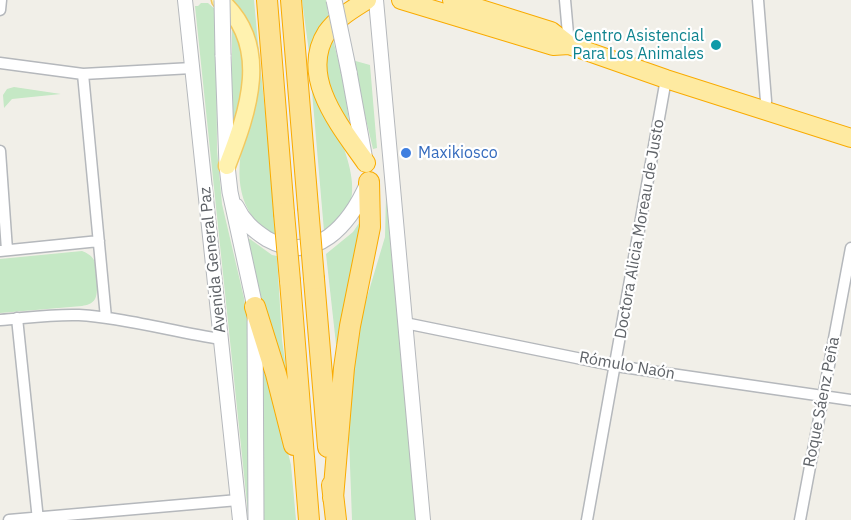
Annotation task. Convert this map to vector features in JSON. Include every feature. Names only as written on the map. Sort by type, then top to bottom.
[{"type":"highway","points":[[291,0],[336,520]]},
{"type":"highway","points":[[333,498],[348,336],[370,227],[367,172],[323,91],[318,60],[319,51],[335,23],[367,0]]},
{"type":"highway","points":[[401,0],[553,46],[569,45]]},
{"type":"highway","points":[[452,0],[551,31],[569,45],[666,79],[851,138]]},
{"type":"highway","points":[[267,9],[309,520]]},
{"type":"highway","points":[[255,307],[276,374],[306,491]]},
{"type":"main road","points":[[221,0],[227,166],[230,192],[255,307],[256,520]]},
{"type":"main road","points":[[221,0],[238,18],[246,36],[251,52],[252,72],[241,130],[227,166]]},
{"type":"main road","points":[[230,192],[247,224],[278,244],[297,248],[308,247],[336,232],[358,205],[367,172],[334,0]]},
{"type":"street","points":[[0,10],[2,0]]},
{"type":"street","name":"Avenida General Paz","points":[[185,0],[240,520]]},
{"type":"street","points":[[376,0],[423,520]]},
{"type":"street","points":[[565,0],[569,45]]},
{"type":"street","points":[[758,0],[765,110]]},
{"type":"street","points":[[0,63],[83,74],[192,68]]},
{"type":"street","points":[[83,74],[106,318]]},
{"type":"street","name":"Doctora Alicia Moreau de Justo","points":[[587,520],[666,79]]},
{"type":"street","points":[[0,151],[4,250],[99,241]]},
{"type":"street","name":"Roque Sáenz Peña","points":[[800,520],[851,248]]},
{"type":"street","points":[[0,320],[57,315],[106,318],[221,339]]},
{"type":"street","points":[[17,318],[37,519]]},
{"type":"street","name":"Rómulo Naón","points":[[405,323],[616,366],[851,400]]},
{"type":"street","points":[[9,520],[238,500]]},
{"type":"green space","points":[[232,0],[254,0],[276,237],[255,220],[243,198],[240,186],[240,160],[248,127],[247,96],[242,13]]},
{"type":"green space","points":[[302,0],[326,0],[329,19],[311,67]]},
{"type":"green space","points":[[208,3],[216,10],[217,150],[222,204],[250,331],[250,512],[248,513],[195,6]]},
{"type":"green space","points":[[232,22],[246,59],[243,94],[232,130]]},
{"type":"green space","points":[[332,36],[343,79],[351,135],[328,91],[324,58]]},
{"type":"green space","points":[[352,60],[370,65],[377,148],[373,149]]},
{"type":"green space","points":[[311,80],[343,145],[352,182],[351,199],[346,213],[324,231]]},
{"type":"green space","points":[[14,87],[61,94],[12,99],[4,108],[3,95],[7,89]]},
{"type":"green space","points":[[386,196],[416,520],[352,520],[349,438],[350,373],[362,314],[385,237]]},
{"type":"green space","points":[[359,223],[340,345],[336,344],[326,254],[353,232]]},
{"type":"green space","points":[[250,239],[272,255],[277,256],[282,340],[287,375],[284,377],[245,240]]},
{"type":"green space","points":[[82,251],[90,255],[95,263],[97,291],[92,302],[82,306],[0,313],[0,259]]},
{"type":"green space","points":[[261,341],[291,465],[296,520],[260,520]]},
{"type":"place","name":"Centro Asistencial Para Los Animales","points":[[716,45]]},
{"type":"place","name":"Maxikiosco","points":[[406,153]]}]
